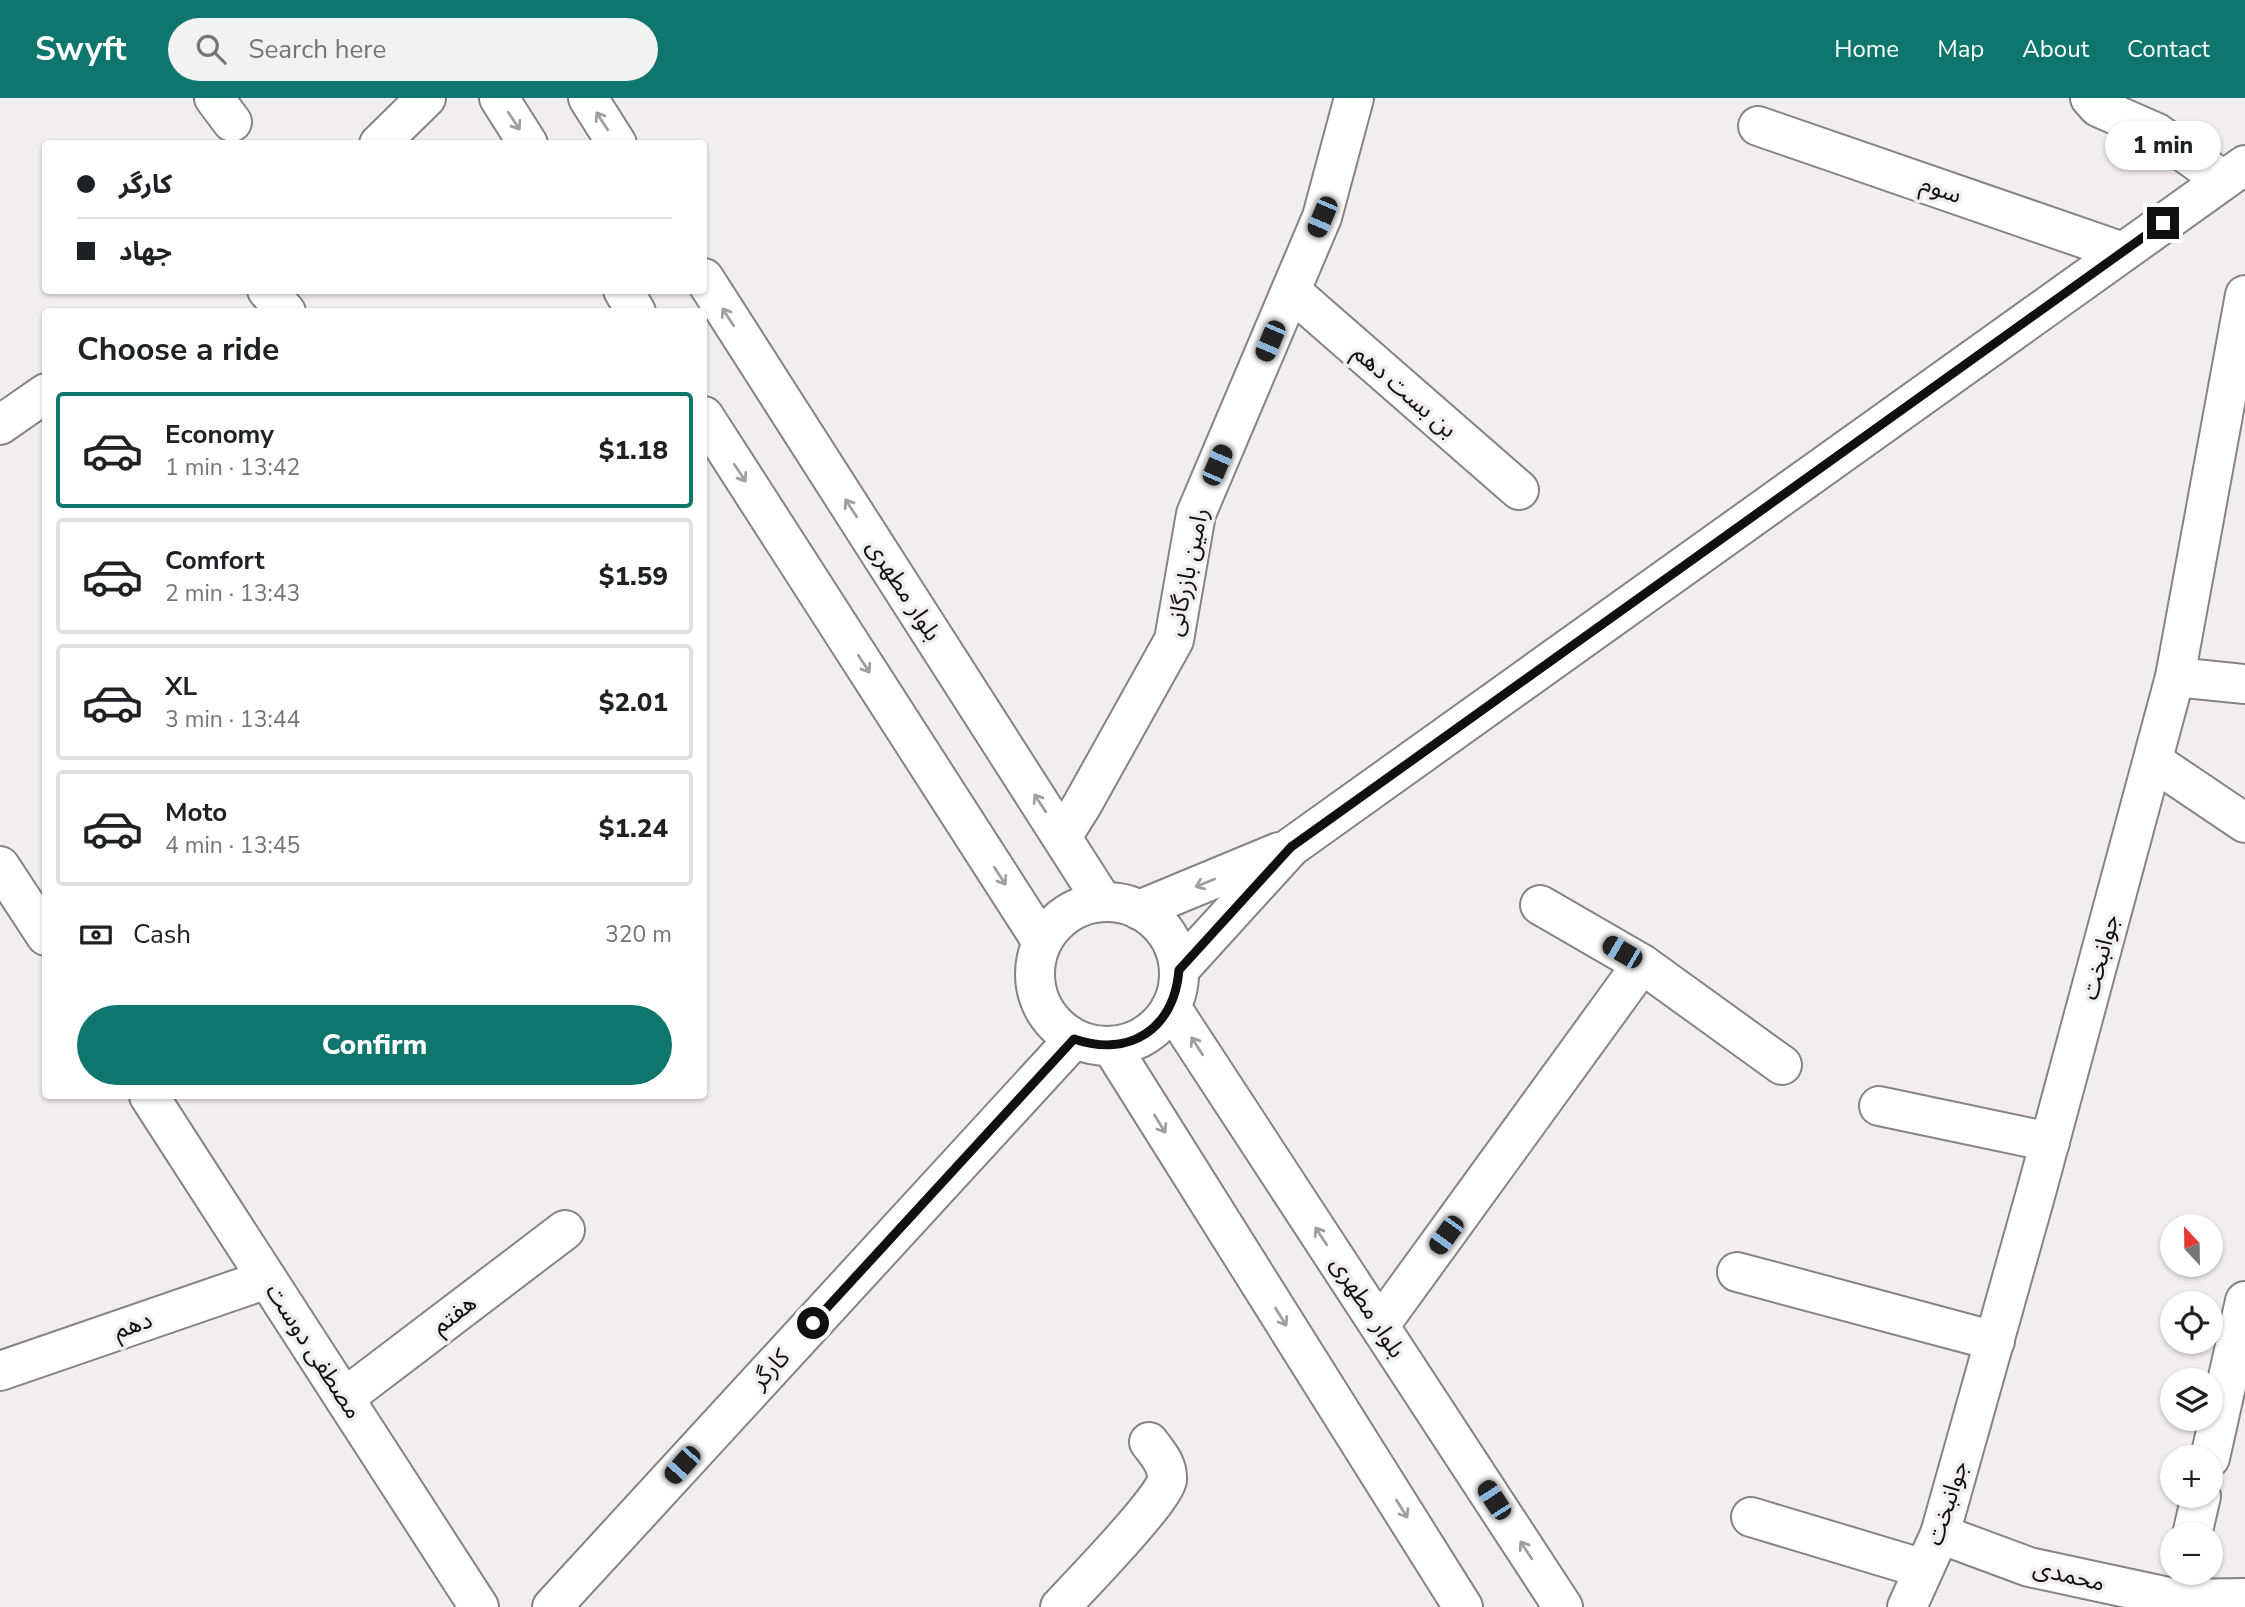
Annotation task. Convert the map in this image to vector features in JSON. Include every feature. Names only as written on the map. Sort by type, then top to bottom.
[{"type":"street","points":[[383,140],[426,98]]},
{"type":"street","points":[[499,98],[525,140]]},
{"type":"street","points":[[588,98],[614,140]]},
{"type":"street","name":"رامین بازرگانی","points":[[1062,836],[1174,640],[1196,514],[1322,217],[1354,98]]},
{"type":"street","points":[[1179,970],[1291,847],[2234,173],[2157,133],[2098,107],[2090,98]]},
{"type":"street","name":"سوم","points":[[1758,126],[2123,252]]},
{"type":"street","name":"بلوار مطهری","points":[[707,283],[1062,836],[1121,906]]},
{"type":"street","name":"بن بست دهم","points":[[1291,292],[1519,489]]},
{"type":"street","points":[[270,294],[283,308]]},
{"type":"street","name":"جوانبخت","points":[[1907,1607],[1940,1534],[2050,1142],[2175,677],[2244,312]]},
{"type":"street","points":[[0,425],[42,396]]},
{"type":"street","points":[[707,421],[1042,942]]},
{"type":"street","points":[[2175,677],[2245,684]]},
{"type":"street","points":[[2152,761],[2245,823]]},
{"type":"street","points":[[1121,906],[1160,925],[1173,946],[1179,970],[1177,989],[1171,1007],[1160,1022],[1146,1034],[1129,1042],[1092,1042],[1056,1025],[1042,1007],[1036,985],[1035,963],[1042,942],[1057,922],[1078,908],[1121,906],[1291,847]]},
{"type":"street","points":[[0,866],[42,930]]},
{"type":"street","points":[[1540,905],[1642,964],[1783,1066]]},
{"type":"street","points":[[1380,1325],[1642,964]]},
{"type":"street","name":"بلوار مطهری","points":[[1171,1007],[1563,1607]]},
{"type":"street","points":[[1092,1042],[1463,1607]]},
{"type":"street","name":"کارگر","points":[[552,1607],[1092,1042]]},
{"type":"street","name":"مصطفی دوست","points":[[151,1099],[344,1398],[465,1602]]},
{"type":"street","points":[[1880,1106],[2050,1142]]},
{"type":"street","name":"هفتم","points":[[344,1398],[565,1230]]},
{"type":"street","points":[[1737,1272],[1994,1341]]},
{"type":"street","name":"دهم","points":[[0,1371],[267,1279]]},
{"type":"street","points":[[2213,1445],[2245,1301]]},
{"type":"street","points":[[1060,1607],[1154,1504],[1167,1481],[1164,1462],[1149,1442]]},
{"type":"street","points":[[1751,1517],[1924,1569]]},
{"type":"street","name":"محمدی","points":[[1940,1534],[2029,1567],[2179,1593],[2245,1598]]},
{"type":"route","points":[[813,1323],[1074,1039],[1092,1045],[1111,1046],[1146,1034],[1160,1022],[1171,1007],[1179,970],[1291,847],[2163,223]]}]
